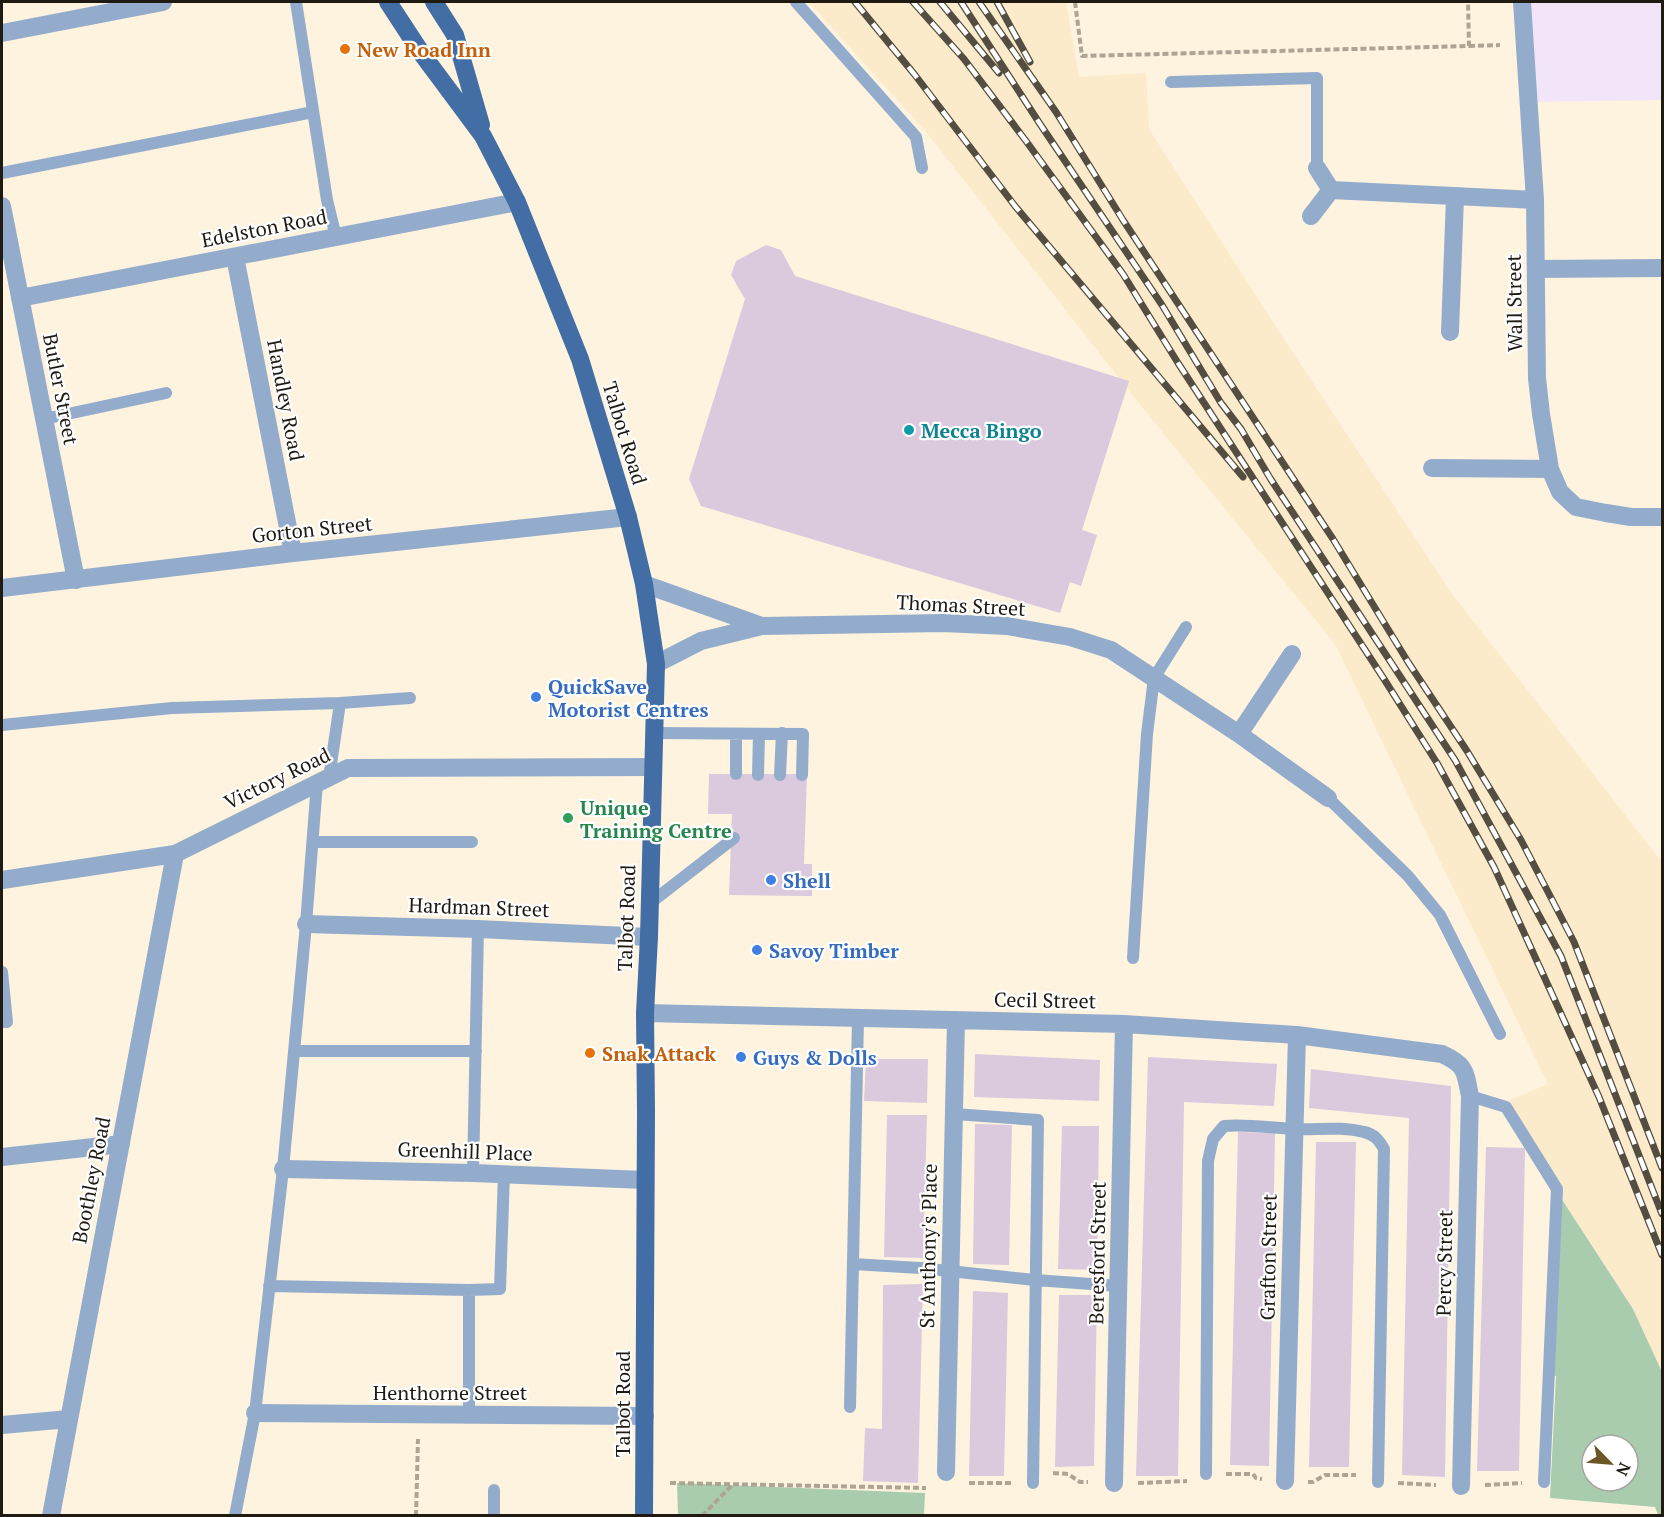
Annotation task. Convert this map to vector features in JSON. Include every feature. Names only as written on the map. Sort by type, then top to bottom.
[{"type":"main road","name":"Talbot Road","points":[[388,2],[422,54],[483,136],[517,202],[580,359],[628,517],[644,584],[656,664],[645,1013],[644,1515]]},
{"type":"main road","name":"Talbot Road","points":[[434,2],[455,35],[483,136]]},
{"type":"street","points":[[2,33],[98,8],[163,2]]},
{"type":"street","name":"Wall Street","points":[[1522,2],[1534,200],[1537,378],[1550,469],[1560,492],[1576,507],[1623,516],[1662,517]]},
{"type":"street","points":[[1317,168],[1331,190]]},
{"type":"street","points":[[1331,190],[1534,200]]},
{"type":"street","points":[[1311,216],[1331,190]]},
{"type":"street","points":[[1450,332],[1455,197]]},
{"type":"street","name":"Edelston Road","points":[[20,298],[517,202]]},
{"type":"street","name":"Butler Street","points":[[2,206],[76,580]]},
{"type":"street","name":"Handley Road","points":[[236,257],[293,553]]},
{"type":"street","points":[[1536,269],[1662,268]]},
{"type":"street","points":[[1432,468],[1550,469]]},
{"type":"street","name":"Gorton Street","points":[[2,588],[293,553],[628,517]]},
{"type":"street","name":"Thomas Street","points":[[644,584],[762,626]]},
{"type":"street","name":"Thomas Street","points":[[656,664],[701,641],[762,626],[944,623],[1007,626],[1070,637],[1111,650],[1239,734],[1328,798]]},
{"type":"street","points":[[1239,734],[1292,654]]},
{"type":"street","name":"Victory Road","points":[[2,880],[175,854],[348,768],[653,767]]},
{"type":"street","name":"Boothley Road","points":[[51,1515],[175,854]]},
{"type":"street","name":"Hardman Street","points":[[306,924],[649,937]]},
{"type":"street","name":"Cecil Street","points":[[645,1013],[1124,1024],[1296,1035],[1442,1054]]},
{"type":"street","name":"St Anthony's Place","points":[[946,1472],[956,1020]]},
{"type":"street","name":"Beresford Street","points":[[1114,1483],[1124,1024]]},
{"type":"street","name":"Grafton Street","points":[[1285,1481],[1296,1035]]},
{"type":"street","name":"Percy Street","points":[[1442,1054],[1458,1061],[1466,1075],[1470,1096],[1461,1486]]},
{"type":"street","points":[[2,1157],[120,1144]]},
{"type":"street","name":"Greenhill Place","points":[[283,1169],[645,1180]]},
{"type":"street","name":"Henthorne Street","points":[[255,1413],[645,1416]]},
{"type":"street","points":[[2,1425],[69,1419]]},
{"type":"lane","points":[[296,2],[327,200],[336,237]]},
{"type":"lane","points":[[795,2],[916,137],[922,168]]},
{"type":"lane","points":[[1172,82],[1317,78],[1317,168]]},
{"type":"lane","points":[[2,173],[313,112]]},
{"type":"lane","points":[[44,419],[166,393]]},
{"type":"lane","points":[[1133,958],[1147,734],[1154,678],[1186,627]]},
{"type":"lane","points":[[2,725],[172,708],[340,703],[410,698]]},
{"type":"lane","points":[[235,1515],[255,1413],[295,1051],[313,842],[323,780],[340,703]]},
{"type":"lane","points":[[654,733],[803,734],[802,775]]},
{"type":"lane","points":[[780,775],[782,733]]},
{"type":"lane","points":[[736,734],[736,774]]},
{"type":"lane","points":[[758,775],[759,734]]},
{"type":"lane","points":[[1328,798],[1408,876],[1440,915],[1500,1034]]},
{"type":"lane","points":[[650,904],[734,838]]},
{"type":"lane","points":[[313,842],[472,842]]},
{"type":"lane","points":[[473,1173],[478,929]]},
{"type":"lane","points":[[2,972],[7,1022],[2,1022]]},
{"type":"lane","points":[[850,1407],[858,1019]]},
{"type":"lane","points":[[295,1051],[476,1051]]},
{"type":"lane","points":[[1470,1096],[1506,1107],[1557,1189],[1544,1482]]},
{"type":"lane","points":[[954,1114],[1038,1120],[1033,1483]]},
{"type":"lane","points":[[1206,1474],[1208,1161],[1213,1139],[1224,1126],[1244,1124],[1365,1132],[1378,1138],[1384,1149],[1378,1482]]},
{"type":"lane","points":[[269,1286],[500,1289],[504,1174]]},
{"type":"lane","points":[[853,1264],[1119,1286]]},
{"type":"lane","points":[[469,1290],[469,1415]]},
{"type":"lane","points":[[494,1490],[494,1515]]},
{"type":"path","points":[[1075,2],[1082,56],[1469,46],[1468,2]]},
{"type":"path","points":[[416,1515],[419,1414]]},
{"type":"path","points":[[644,1482],[927,1488],[930,1478],[946,1472],[954,1472],[965,1483],[1033,1483],[1039,1473],[1068,1474],[1080,1482],[1114,1483],[1200,1481],[1203,1474],[1252,1474],[1256,1478],[1313,1482],[1325,1475],[1367,1475],[1378,1482],[1461,1486],[1544,1482]]},
{"type":"path","points":[[702,1515],[733,1484]]},
{"type":"shaded area","points":[[809,2],[1066,2],[1079,77],[1146,73],[1149,129],[1280,333],[1453,595],[1662,862],[1662,1372],[1633,1309],[1559,1195],[1506,1102],[1548,1084],[1335,644],[1129,391],[927,133]]},
{"type":"shaded area","points":[[1522,2],[1662,2],[1662,100],[1528,102]]},
{"type":"green space","points":[[1559,1195],[1633,1309],[1662,1372],[1662,1515],[1658,1515],[1655,1507],[1550,1498],[1556,1376],[1549,1375]]},
{"type":"green space","points":[[677,1483],[925,1493],[924,1515],[678,1515]]},
{"type":"building","name":"Mecca Bingo","points":[[766,245],[781,250],[795,276],[1129,381],[1082,530],[1097,535],[1081,586],[1070,582],[1060,613],[701,506],[689,479],[745,299],[731,275],[736,261]]},
{"type":"building","points":[[709,774],[807,774],[804,864],[812,864],[812,896],[729,895],[732,814],[708,814]]},
{"type":"building","points":[[975,1054],[1100,1060],[1099,1101],[974,1097]]},
{"type":"building","points":[[1148,1057],[1277,1064],[1274,1106],[1184,1102],[1178,1476],[1136,1476]]},
{"type":"building","points":[[866,1059],[928,1059],[927,1103],[864,1101]]},
{"type":"building","points":[[1311,1069],[1451,1086],[1445,1477],[1402,1475],[1409,1118],[1309,1108]]},
{"type":"building","points":[[887,1115],[927,1115],[923,1258],[884,1257]]},
{"type":"building","points":[[975,1124],[1012,1125],[1009,1265],[973,1264]]},
{"type":"building","points":[[1062,1126],[1099,1126],[1097,1270],[1058,1269]]},
{"type":"building","points":[[1238,1132],[1275,1133],[1269,1466],[1230,1465]]},
{"type":"building","points":[[1316,1142],[1356,1142],[1349,1467],[1309,1467]]},
{"type":"building","points":[[1486,1147],[1525,1148],[1519,1471],[1477,1471]]},
{"type":"building","points":[[923,1284],[918,1483],[863,1481],[865,1428],[882,1429],[883,1285]]},
{"type":"building","points":[[973,1291],[1008,1293],[1004,1476],[969,1476]]},
{"type":"building","points":[[1059,1295],[1097,1295],[1094,1466],[1055,1467]]},
{"type":"railway","points":[[855,2],[915,75],[1015,206],[1243,477]]},
{"type":"railway","points":[[913,2],[964,59],[1123,274],[1178,363],[1437,763],[1494,867],[1599,1097],[1662,1255]]},
{"type":"railway","points":[[940,2],[999,73]]},
{"type":"railway","points":[[961,2],[1162,305],[1221,403],[1241,429],[1270,478],[1455,760],[1561,956],[1662,1214]]},
{"type":"railway","points":[[979,2],[1056,112],[1123,220],[1333,539],[1521,840],[1574,942],[1662,1168]]},
{"type":"railway","points":[[997,2],[1030,62]]},
{"type":"place","name":"New Road Inn","points":[[345,49]]},
{"type":"place","name":"Mecca Bingo","points":[[909,430]]},
{"type":"place","name":"QuickSave Motorist Centres","points":[[536,697]]},
{"type":"place","name":"Unique Training Centre","points":[[568,818]]},
{"type":"place","name":"Shell","points":[[771,880]]},
{"type":"place","name":"Savoy Timber","points":[[757,950]]},
{"type":"place","name":"Snak Attack","points":[[590,1053]]},
{"type":"place","name":"Guys & Dolls","points":[[741,1057]]}]
